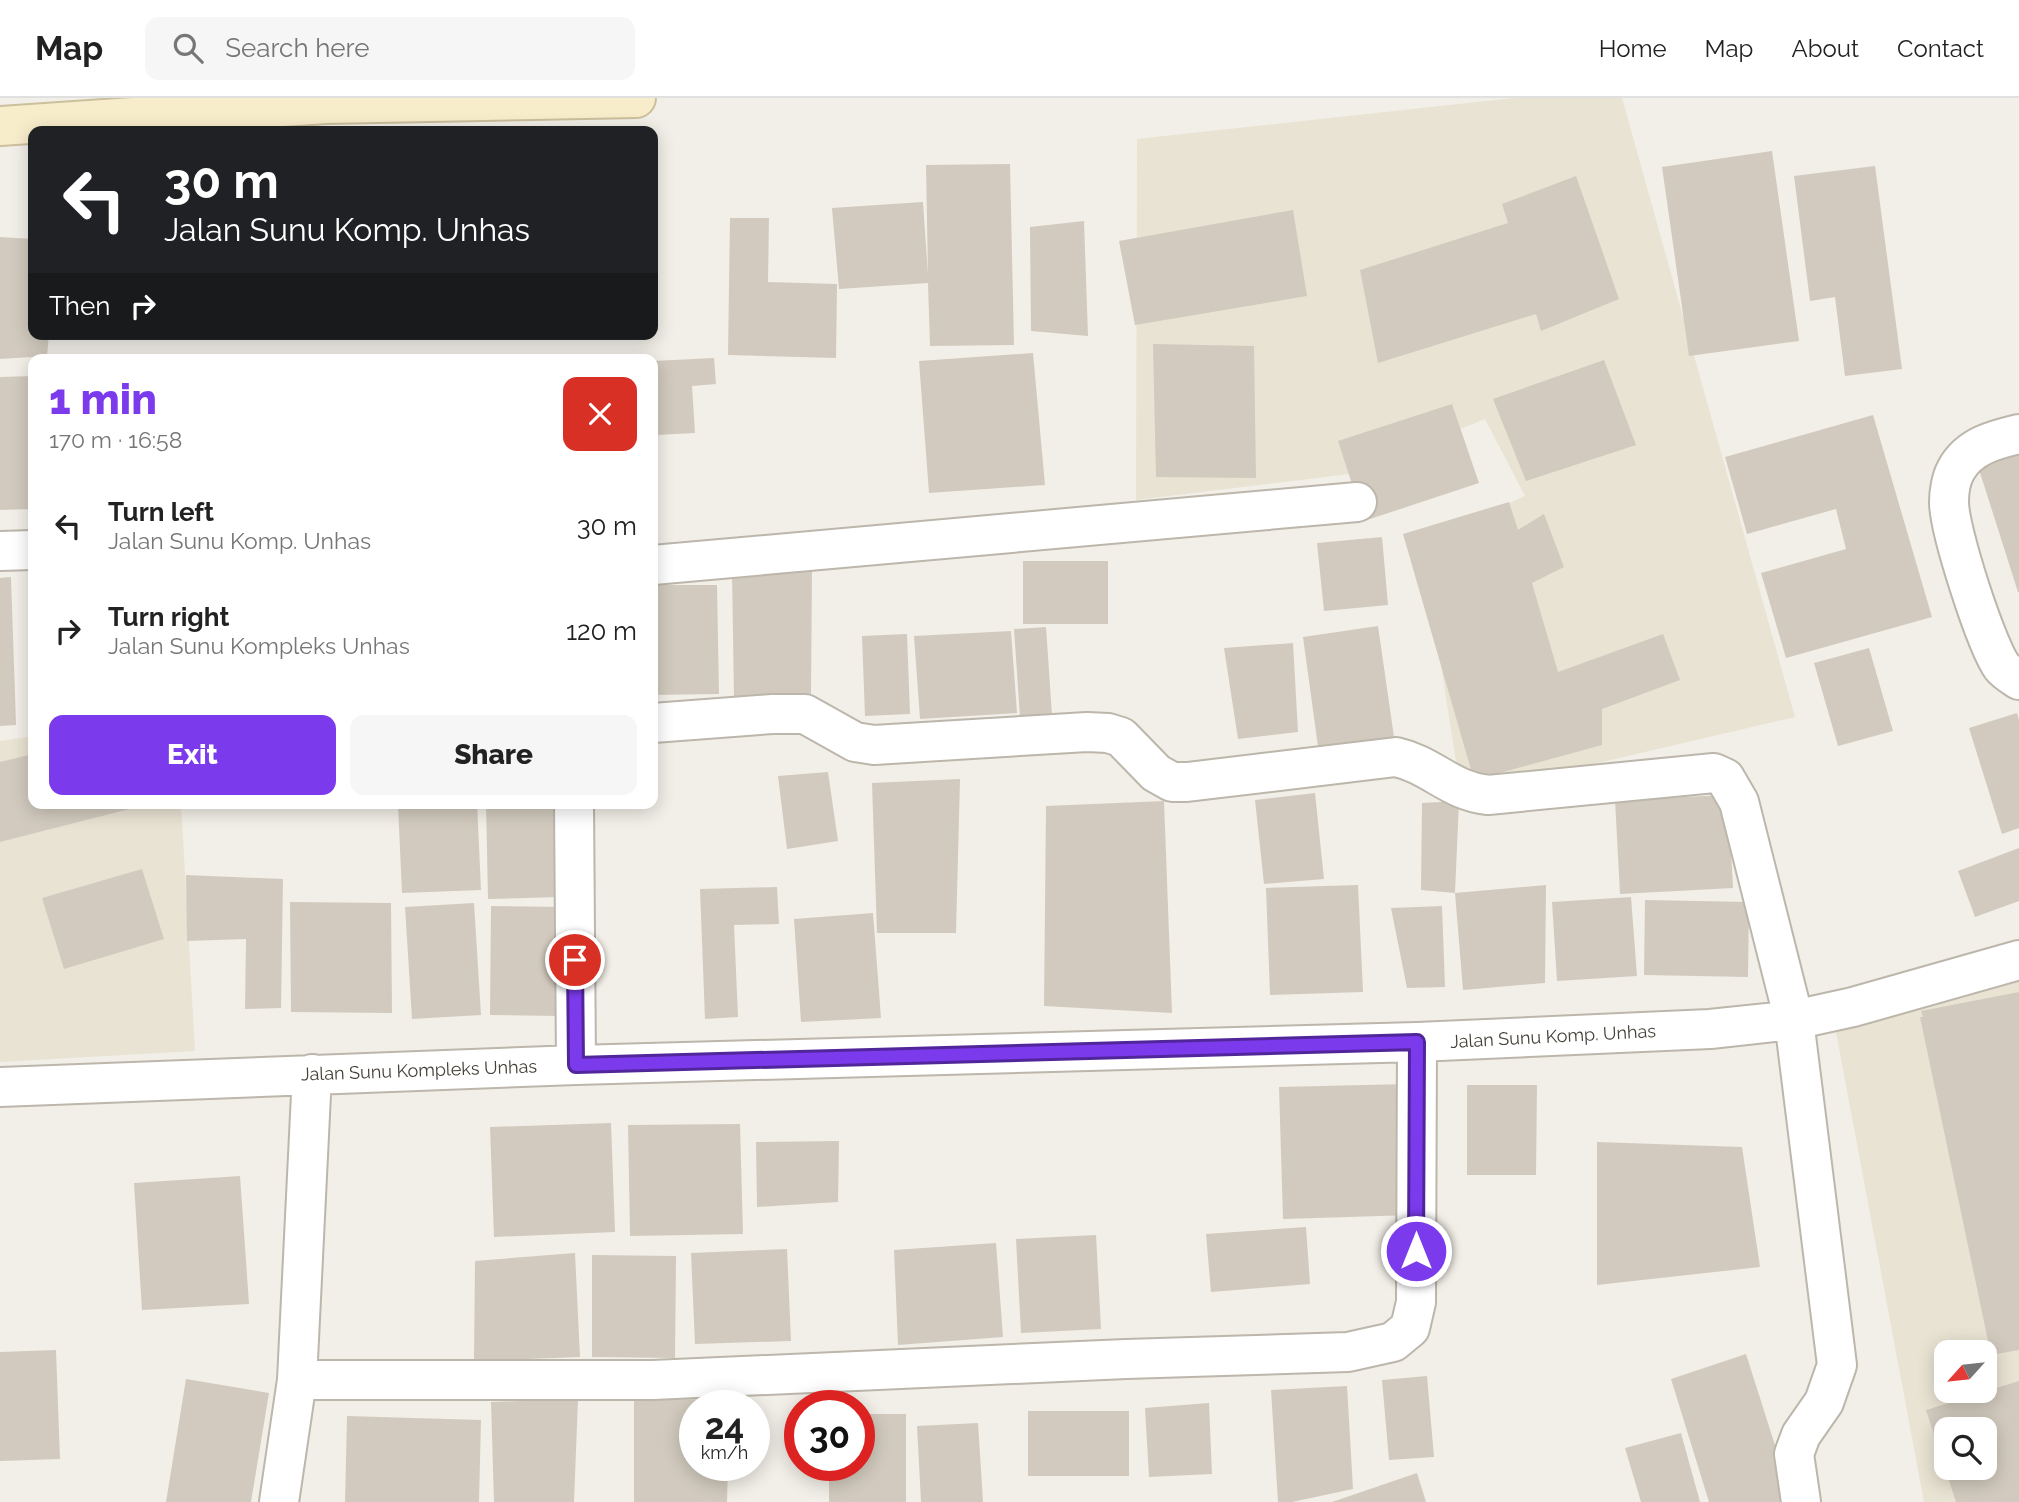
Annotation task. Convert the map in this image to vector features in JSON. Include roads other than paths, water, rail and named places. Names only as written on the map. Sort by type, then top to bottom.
[{"type":"main road","points":[[0,126],[325,101],[636,98]]},
{"type":"street","points":[[2019,434],[1982,444],[1966,458],[1955,471],[1949,504],[1964,566],[1993,652],[2003,669],[2019,680]]},
{"type":"street","points":[[658,565],[1357,502]]},
{"type":"street","points":[[0,551],[28,550]]},
{"type":"street","points":[[658,723],[806,714],[855,742],[874,744],[1108,733],[1121,737],[1156,773],[1172,782],[1396,757],[1426,767],[1469,793],[1488,795],[1714,773],[1725,778],[1739,802],[1794,1020],[1837,1365],[1824,1402],[1801,1435],[1794,1454],[1801,1502]]},
{"type":"street","points":[[574,809],[576,1065]]},
{"type":"street","name":"Jalan Sunu Komp. Unhas","points":[[576,1065],[1417,1042],[1710,1029],[1794,1020],[1853,1007],[2019,960]]},
{"type":"street","points":[[297,1380],[653,1380],[1348,1352],[1393,1342],[1410,1328],[1416,1303],[1417,1042]]},
{"type":"street","name":"Jalan Sunu Kompleks Unhas","points":[[0,1087],[576,1065]]},
{"type":"street","points":[[279,1502],[297,1380],[312,1074]]}]
